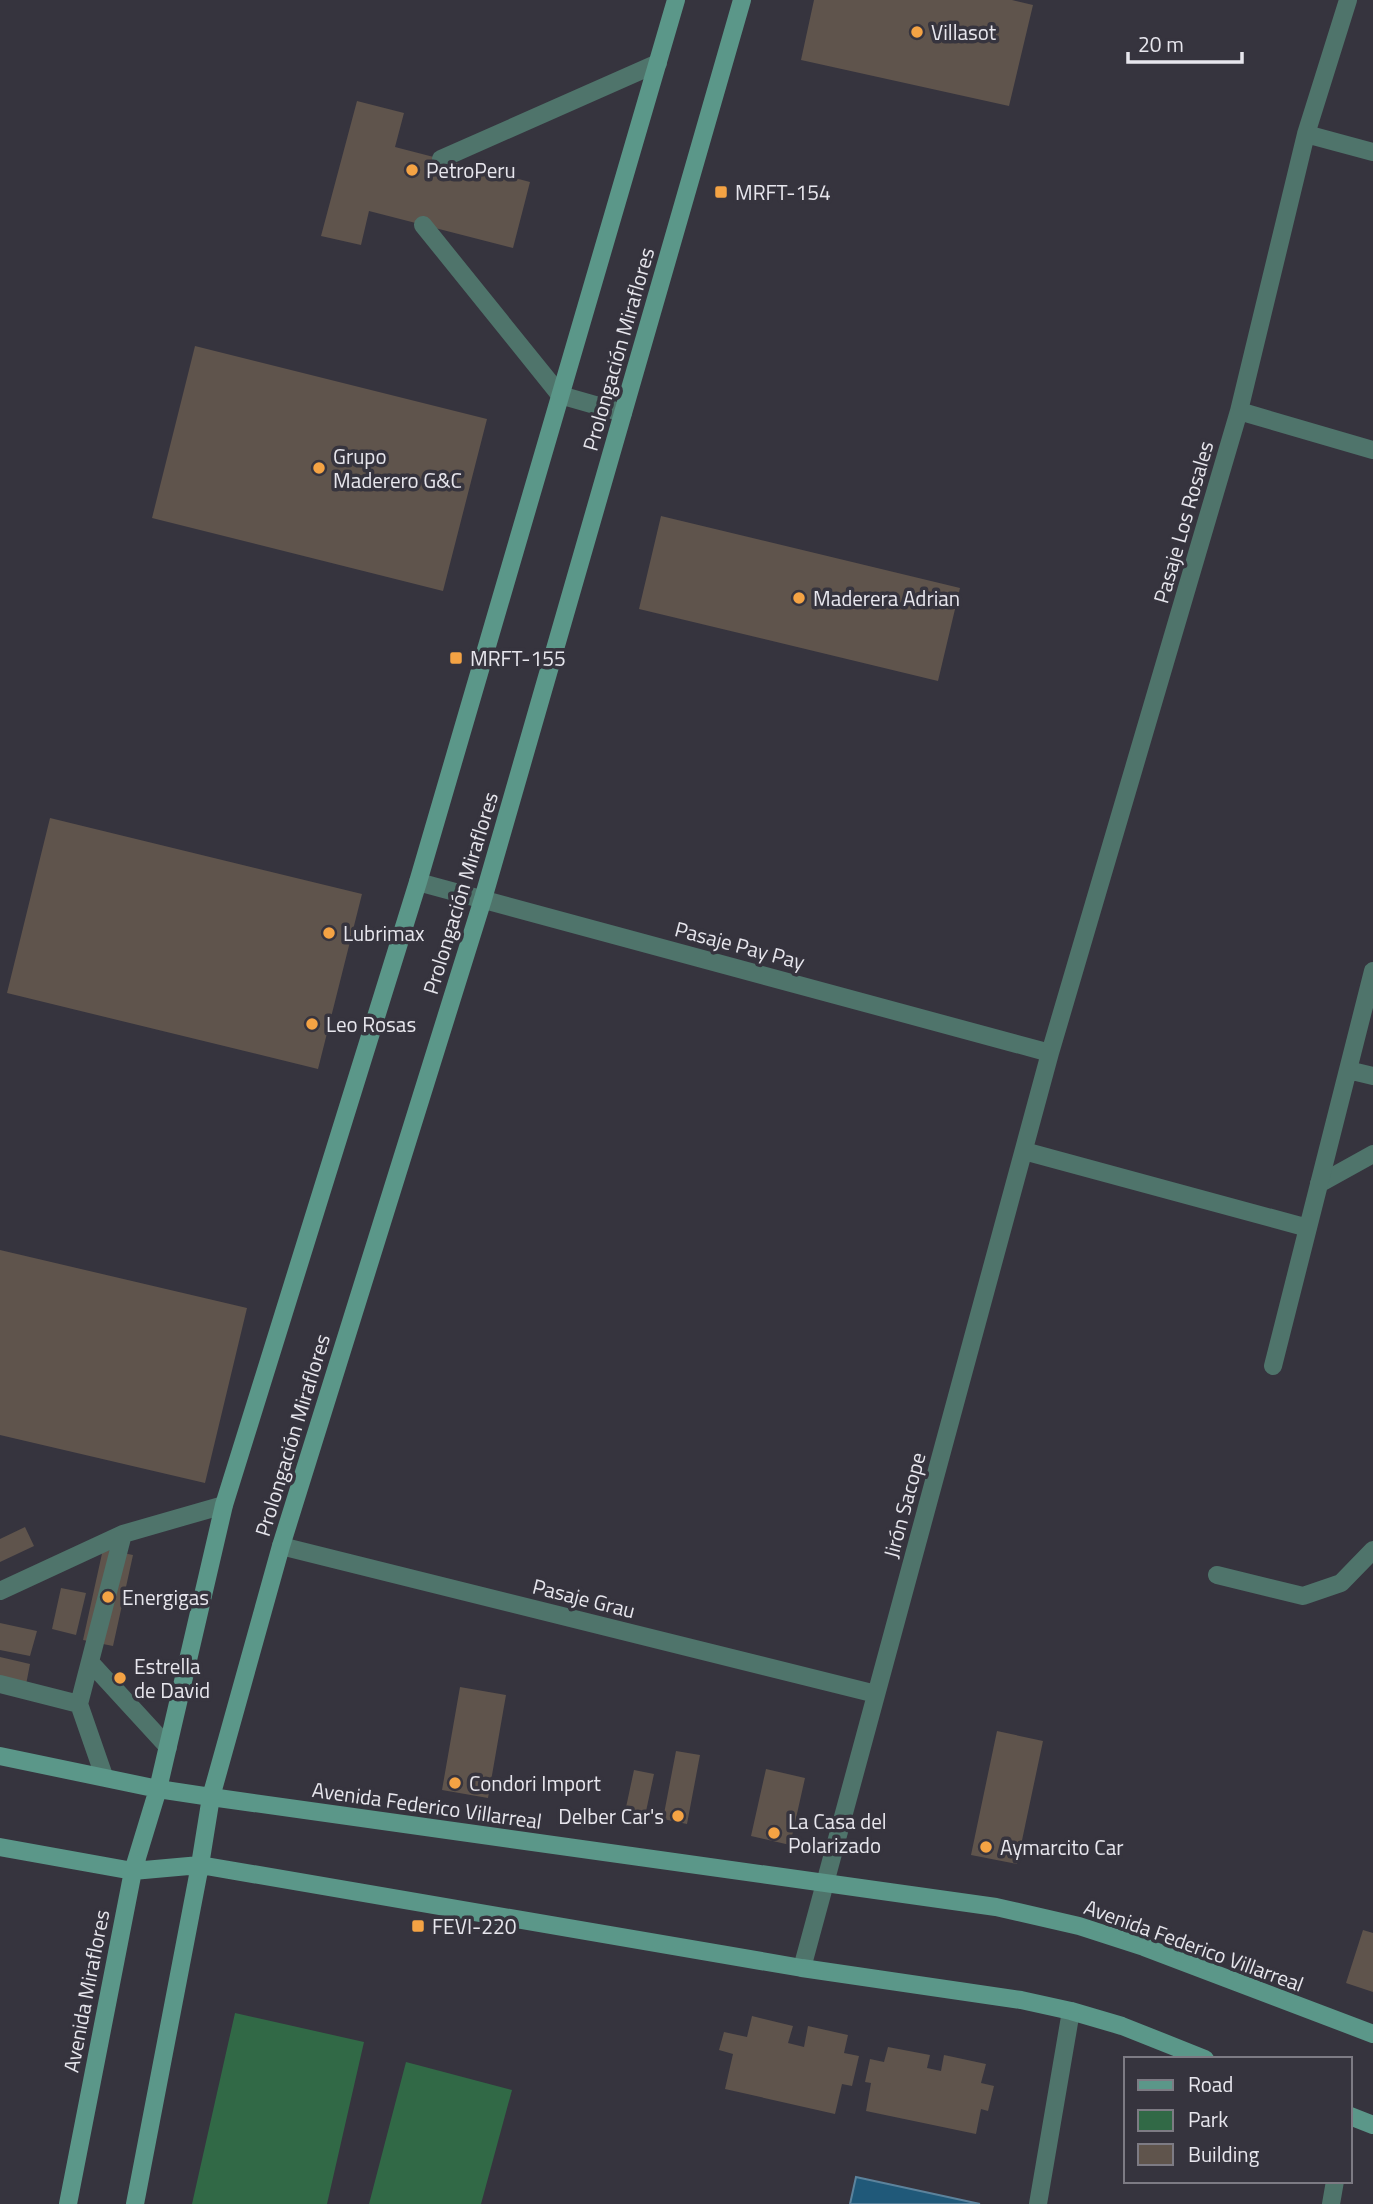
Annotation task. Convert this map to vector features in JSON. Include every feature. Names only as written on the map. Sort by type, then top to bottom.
[{"type":"main road","name":"Prolongación Miraflores","points":[[158,1788],[224,1505],[418,882],[676,0]]},
{"type":"main road","name":"Prolongación Miraflores","points":[[211,1797],[281,1546],[483,899],[742,0]]},
{"type":"main road","name":"Avenida Federico Villarreal","points":[[0,1756],[211,1797],[996,1907],[1079,1926],[1144,1947],[1373,2034]]},
{"type":"main road","name":"Avenida Miraflores","points":[[68,2204],[133,1871],[158,1788]]},
{"type":"main road","points":[[135,2204],[201,1865],[211,1797]]},
{"type":"main road","points":[[0,1847],[133,1871],[201,1865],[802,1968],[1021,2000],[1122,2026],[1200,2057]]},
{"type":"main road","points":[[1352,2117],[1373,2124]]},
{"type":"street","name":"Pasaje Los Rosales","points":[[1050,1054],[1239,411],[1306,134],[1348,0]]},
{"type":"street","points":[[441,159],[657,63]]},
{"type":"street","points":[[1306,134],[1373,152]]},
{"type":"street","points":[[424,225],[561,395],[623,413]]},
{"type":"street","points":[[1239,411],[1373,450]]},
{"type":"street","name":"Pasaje Pay Pay","points":[[418,882],[1050,1054]]},
{"type":"street","points":[[1273,1366],[1373,971]]},
{"type":"street","name":"Jirón Sacope","points":[[802,1968],[1050,1054]]},
{"type":"street","points":[[1348,1070],[1373,1076]]},
{"type":"street","points":[[1024,1151],[1308,1228]]},
{"type":"street","points":[[1319,1184],[1373,1154]]},
{"type":"street","points":[[0,1591],[123,1534],[224,1505]]},
{"type":"street","points":[[104,1776],[79,1704],[123,1534]]},
{"type":"street","name":"Pasaje Grau","points":[[281,1546],[876,1694]]},
{"type":"street","points":[[1217,1575],[1303,1596],[1341,1583],[1373,1550]]},
{"type":"street","points":[[90,1662],[168,1747]]},
{"type":"street","points":[[0,1684],[79,1704]]},
{"type":"street","points":[[1038,2204],[1071,2011]]},
{"type":"street","points":[[1331,2204],[1335,2183]]},
{"type":"green space","points":[[235,2013],[364,2042],[327,2204],[192,2204]]},
{"type":"green space","points":[[406,2062],[512,2090],[481,2204],[369,2204]]},
{"type":"water","points":[[856,2177],[980,2204],[850,2204]]},
{"type":"building","name":"Villasot","points":[[814,0],[1012,0],[1033,5],[1009,106],[801,60]]},
{"type":"building","name":"PetroPeru","points":[[357,101],[404,113],[395,147],[530,182],[513,248],[369,211],[361,245],[321,236]]},
{"type":"building","name":"Grupo Maderero G&C","points":[[195,346],[487,419],[443,591],[152,518]]},
{"type":"building","name":"Maderera Adrian","points":[[661,516],[960,588],[938,681],[639,609]]},
{"type":"building","points":[[50,818],[362,894],[318,1069],[7,993]]},
{"type":"building","points":[[0,1250],[247,1308],[205,1483],[0,1435]]},
{"type":"building","points":[[25,1527],[34,1546],[0,1562],[0,1539]]},
{"type":"building","name":"Energigas","points":[[103,1549],[133,1555],[113,1646],[83,1640]]},
{"type":"building","name":"Energigas","points":[[61,1588],[86,1593],[76,1635],[52,1629]]},
{"type":"building","points":[[0,1623],[37,1631],[30,1656],[0,1650]]},
{"type":"building","points":[[0,1657],[30,1664],[25,1690],[0,1685]]},
{"type":"building","points":[[460,1687],[506,1695],[488,1798],[442,1790]]},
{"type":"building","points":[[997,1731],[1043,1741],[1017,1864],[971,1855]]},
{"type":"building","points":[[676,1751],[700,1755],[687,1824],[663,1819]]},
{"type":"building","points":[[766,1769],[805,1778],[790,1845],[751,1836]]},
{"type":"building","points":[[634,1770],[654,1774],[645,1816],[625,1812]]},
{"type":"building","points":[[1363,1930],[1373,1933],[1373,1992],[1346,1983]]},
{"type":"building","points":[[752,2016],[793,2026],[788,2043],[804,2047],[808,2026],[848,2035],[844,2053],[859,2056],[852,2086],[842,2084],[835,2114],[725,2089],[733,2054],[719,2050],[724,2032],[747,2037]]},
{"type":"building","points":[[888,2047],[930,2055],[927,2068],[941,2071],[944,2055],[986,2064],[981,2083],[994,2086],[988,2111],[981,2109],[976,2134],[866,2111],[871,2083],[865,2082],[870,2059],[884,2062]]},
{"type":"place","name":"Villasot","points":[[917,32]]},
{"type":"place","name":"PetroPeru","points":[[412,170]]},
{"type":"place","name":"MRFT-154","points":[[721,192]]},
{"type":"place","name":"Grupo Maderero G&C","points":[[319,468]]},
{"type":"place","name":"Maderera Adrian","points":[[799,598]]},
{"type":"place","name":"MRFT-155","points":[[456,658]]},
{"type":"place","name":"Lubrimax","points":[[329,933]]},
{"type":"place","name":"Leo Rosas","points":[[312,1024]]},
{"type":"place","name":"Energigas","points":[[108,1597]]},
{"type":"place","name":"Estrella de David","points":[[120,1678]]},
{"type":"place","name":"Condori Import","points":[[455,1783]]},
{"type":"place","name":"Delber Car's","points":[[678,1816]]},
{"type":"place","name":"La Casa del Polarizado","points":[[774,1833]]},
{"type":"place","name":"Aymarcito Car","points":[[986,1847]]},
{"type":"place","name":"FEVI-220","points":[[418,1926]]}]
